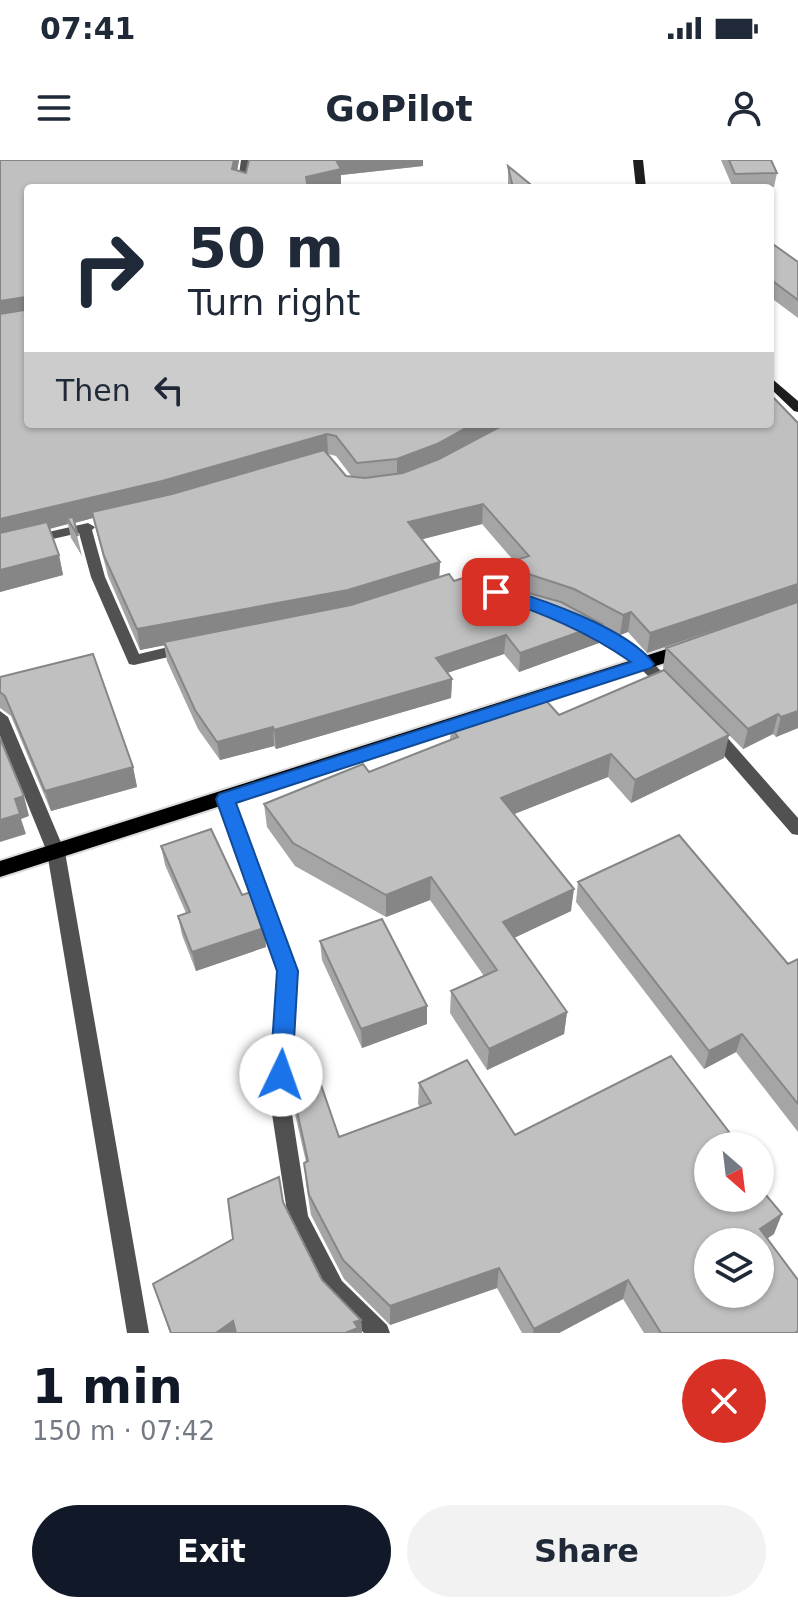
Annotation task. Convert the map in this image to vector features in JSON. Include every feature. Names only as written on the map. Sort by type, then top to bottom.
[{"type":"main road","points":[[638,160],[641,184]]},
{"type":"main road","points":[[774,385],[798,408]]},
{"type":"main road","points":[[0,869],[714,640]]},
{"type":"street","points":[[243,184],[246,160]]},
{"type":"street","points":[[0,547],[91,526],[98,577],[134,660],[199,645]]},
{"type":"street","points":[[565,615],[604,635],[645,664],[679,699]]},
{"type":"street","points":[[0,717],[56,852],[138,1333]]},
{"type":"street","points":[[698,717],[798,829]]},
{"type":"street","points":[[225,799],[287,971],[280,1101],[298,1218],[334,1288],[379,1333]]},
{"type":"building","points":[[0,160],[234,160],[232,169],[246,173],[249,160],[336,160],[341,169],[306,177],[307,184],[24,184],[24,297],[0,301]]},
{"type":"building","points":[[729,160],[771,160],[777,173],[735,174]]},
{"type":"building","points":[[508,166],[530,184],[512,184]]},
{"type":"building","points":[[774,245],[798,262],[798,300],[774,282]]},
{"type":"building","points":[[24,310],[24,428],[466,428],[437,444],[397,459],[357,463],[336,436],[327,434],[162,481],[0,519],[0,314]]},
{"type":"building","points":[[774,398],[798,423],[798,584],[650,633],[631,612],[623,615],[574,589],[501,565],[529,556],[483,504],[408,522],[440,562],[348,590],[137,629],[104,556],[92,512],[172,494],[324,450],[346,476],[365,478],[403,473],[439,459],[497,428],[774,428]]},
{"type":"building","points":[[73,517],[78,536],[67,518]]},
{"type":"building","points":[[47,522],[59,555],[0,570],[0,533]]},
{"type":"building","points":[[478,573],[514,589],[561,602],[602,624],[520,653],[506,635],[436,658],[452,679],[274,730],[273,727],[217,742],[195,710],[164,642],[351,605],[449,574],[454,581]]},
{"type":"building","points":[[798,602],[798,711],[781,717],[778,714],[748,729],[666,648]]},
{"type":"building","points":[[93,654],[133,767],[45,791],[5,696],[0,692],[0,677]]},
{"type":"building","points":[[664,670],[729,735],[635,780],[611,754],[501,798],[574,889],[503,922],[567,1012],[489,1049],[451,991],[497,970],[431,877],[386,895],[293,843],[264,804],[363,764],[369,772],[458,737],[451,728],[542,696],[559,715]]},
{"type":"building","points":[[0,738],[24,796],[15,799],[20,814],[0,820]]},
{"type":"building","points":[[211,829],[242,895],[251,892],[264,928],[192,952],[178,916],[190,912],[161,846]]},
{"type":"building","points":[[679,835],[788,964],[798,959],[798,1104],[742,1034],[709,1051],[578,882]]},
{"type":"building","points":[[382,919],[427,1006],[361,1029],[320,941]]},
{"type":"building","points":[[671,1056],[729,1132],[694,1132],[694,1212],[774,1212],[774,1205],[782,1214],[761,1228],[694,1228],[694,1308],[774,1308],[774,1248],[798,1280],[798,1331],[661,1333],[628,1280],[534,1329],[499,1268],[390,1306],[343,1260],[309,1195],[304,1163],[308,1161],[293,1093],[321,1085],[339,1137],[431,1103],[419,1083],[467,1060],[515,1135]]},
{"type":"building","points":[[279,1177],[283,1202],[322,1280],[361,1320],[354,1322],[358,1328],[345,1333],[236,1333],[233,1321],[216,1333],[171,1333],[153,1284],[233,1239],[228,1199]]},
{"type":"route","points":[[281,1075],[287,971],[225,799],[645,664],[604,635],[565,615],[496,592]]}]
